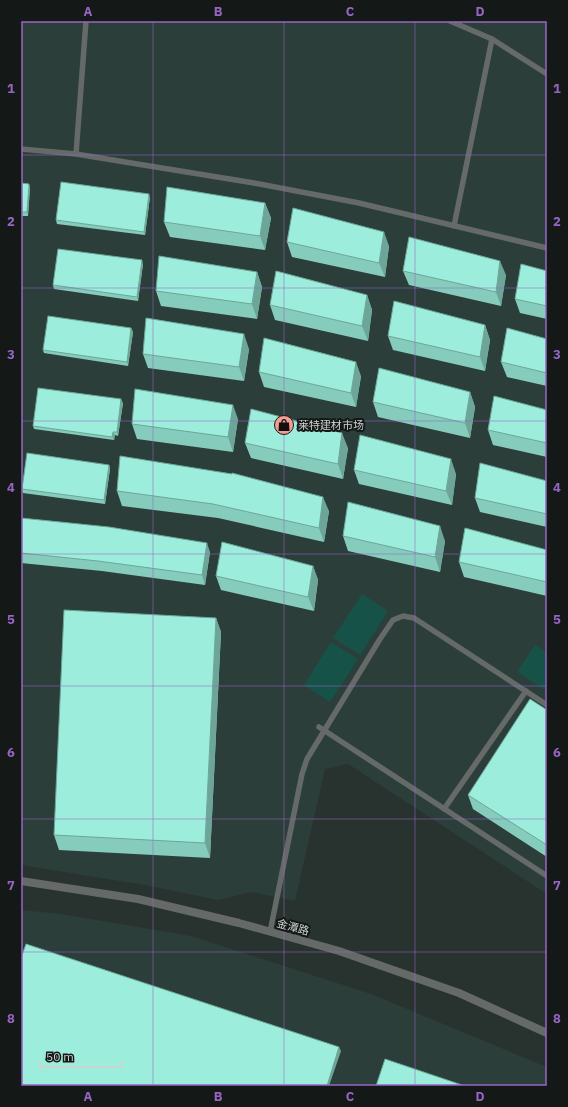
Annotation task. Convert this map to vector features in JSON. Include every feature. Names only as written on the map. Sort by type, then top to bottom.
[{"type":"street","name":"金潭路","points":[[21,881],[138,899],[339,951],[459,993],[547,1034]]},
{"type":"lane","points":[[76,154],[86,21]]},
{"type":"lane","points":[[450,21],[492,39],[547,74]]},
{"type":"lane","points":[[454,226],[492,39]]},
{"type":"lane","points":[[21,149],[76,154],[261,184],[359,203],[547,248]]},
{"type":"lane","points":[[270,932],[302,774],[307,759],[322,729],[393,620],[403,616],[414,618],[547,705]]},
{"type":"lane","points":[[444,809],[526,691]]},
{"type":"lane","points":[[322,729],[547,876]]},
{"type":"shaded area","points":[[21,21],[547,21],[547,894],[348,764],[325,769],[295,901],[251,892],[218,900],[145,885],[21,865]]},
{"type":"shaded area","points":[[21,910],[61,914],[191,936],[371,994],[547,1067],[547,1086],[21,1086]]},
{"type":"green space","points":[[362,594],[388,611],[360,655],[333,638]]},
{"type":"green space","points":[[331,642],[358,659],[330,702],[304,685]]},
{"type":"green space","points":[[535,645],[547,653],[547,691],[517,672]]},
{"type":"building","points":[[61,182],[149,194],[144,232],[56,220]]},
{"type":"building","points":[[21,183],[29,184],[27,212],[21,212]]},
{"type":"building","points":[[167,187],[265,203],[260,236],[164,222]]},
{"type":"building","points":[[293,208],[384,232],[379,263],[287,242]]},
{"type":"building","points":[[409,237],[500,261],[496,292],[403,271]]},
{"type":"building","points":[[58,249],[142,260],[137,297],[53,285]]},
{"type":"building","points":[[159,256],[257,272],[252,304],[156,291]]},
{"type":"building","points":[[521,264],[547,271],[547,306],[515,299]]},
{"type":"building","points":[[276,271],[367,295],[362,326],[270,305]]},
{"type":"building","points":[[394,301],[485,325],[480,357],[388,336]]},
{"type":"building","points":[[48,316],[131,328],[127,362],[43,350]]},
{"type":"building","points":[[146,318],[244,334],[239,367],[143,354]]},
{"type":"building","points":[[507,328],[547,339],[547,373],[501,362]]},
{"type":"building","points":[[264,338],[356,362],[351,393],[259,372]]},
{"type":"building","points":[[379,368],[470,392],[465,423],[373,402]]},
{"type":"building","points":[[38,388],[121,399],[117,432],[113,432],[112,437],[33,426]]},
{"type":"building","points":[[135,389],[233,405],[228,437],[132,424]]},
{"type":"building","points":[[494,396],[547,410],[547,443],[488,430]]},
{"type":"building","points":[[251,409],[342,433],[338,464],[245,443]]},
{"type":"building","points":[[360,435],[451,459],[446,491],[354,470]]},
{"type":"building","points":[[27,453],[109,465],[104,500],[22,489]]},
{"type":"building","points":[[120,456],[232,473],[323,497],[319,528],[213,504],[117,491]]},
{"type":"building","points":[[480,463],[547,481],[547,514],[475,498]]},
{"type":"building","points":[[348,502],[440,526],[435,557],[343,536]]},
{"type":"building","points":[[21,518],[109,527],[207,543],[202,575],[98,561],[21,553]]},
{"type":"building","points":[[465,528],[547,550],[547,582],[459,562]]},
{"type":"building","points":[[222,542],[313,566],[308,597],[216,576]]},
{"type":"building","points":[[64,610],[216,618],[205,843],[54,835]]},
{"type":"building","points":[[530,699],[547,710],[547,845],[468,795]]},
{"type":"building","points":[[26,944],[339,1047],[327,1086],[21,1086],[21,958]]},
{"type":"building","points":[[385,1059],[465,1086],[376,1086]]},
{"type":"place","name":"莱特建材市场","points":[[284,425]]}]
